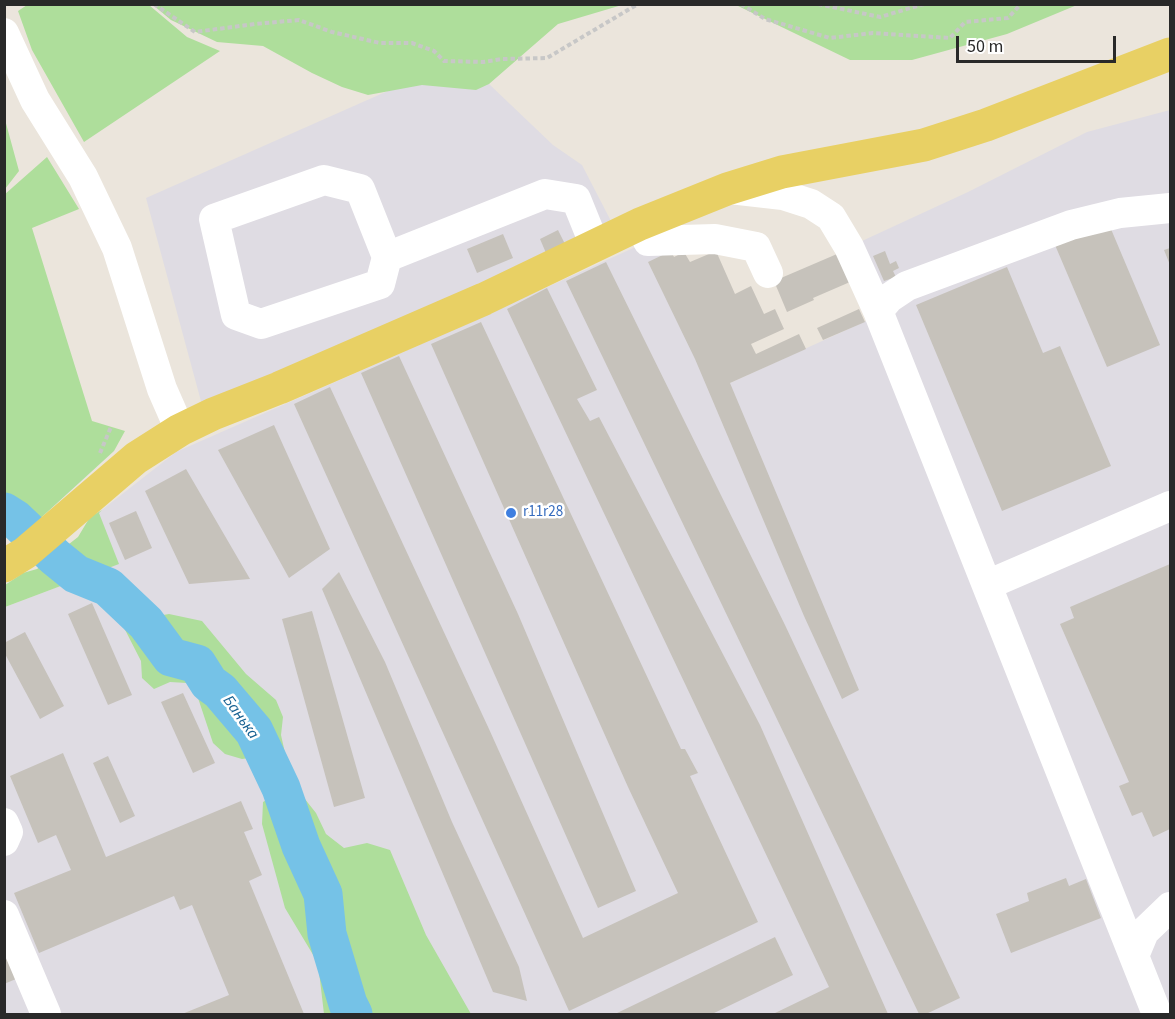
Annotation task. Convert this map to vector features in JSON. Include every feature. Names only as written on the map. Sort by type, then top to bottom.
[{"type":"main road","points":[[15,560],[136,458],[180,430],[452,313],[640,224],[727,189],[782,172],[924,145],[986,125],[1170,54]]},
{"type":"street","points":[[4,33],[35,100],[83,177],[117,248],[162,389],[180,430]]},
{"type":"street","points":[[324,180],[360,189],[387,257],[380,284],[261,324],[236,315],[214,219],[324,180]]},
{"type":"street","points":[[727,189],[783,195],[811,204],[831,217],[849,247],[878,311],[1157,1014]]},
{"type":"street","points":[[387,257],[545,194],[576,199],[595,246]]},
{"type":"street","points":[[878,311],[889,298],[907,286],[1071,225],[1120,213],[1170,208]]},
{"type":"street","points":[[640,224],[648,242],[716,239],[756,247],[768,273]]},
{"type":"street","points":[[987,585],[1170,507]]},
{"type":"street","points":[[4,823],[8,832],[4,841]]},
{"type":"street","points":[[1134,956],[1144,932],[1170,907]]},
{"type":"street","points":[[4,915],[46,1014]]},
{"type":"path","points":[[154,4],[195,32],[299,20],[332,32],[380,44],[412,43],[435,51],[444,61],[483,62],[502,59],[547,58],[638,4]]},
{"type":"path","points":[[321,4],[329,4]]},
{"type":"path","points":[[741,4],[765,19],[830,38],[873,33],[950,38],[965,22],[1008,18],[1021,4]]},
{"type":"path","points":[[819,4],[880,17],[924,4]]},
{"type":"shaded area","points":[[464,77],[489,84],[553,145],[582,165],[612,223],[591,235],[202,405],[146,198],[399,86]]},
{"type":"shaded area","points":[[1170,110],[1170,1014],[5,1014],[5,607],[118,564],[98,513],[176,452],[671,231],[671,251],[730,383],[866,321],[849,247],[968,192],[1087,132]]},
{"type":"green space","points":[[27,5],[149,5],[187,37],[220,51],[84,142],[32,50],[18,11]]},
{"type":"green space","points":[[153,5],[622,5],[558,24],[489,84],[476,90],[422,85],[368,95],[342,87],[312,73],[263,46],[217,42],[171,20]]},
{"type":"green space","points":[[736,5],[1077,5],[1007,34],[912,60],[850,60]]},
{"type":"green space","points":[[4,116],[19,171],[5,189],[4,189]]},
{"type":"green space","points":[[47,157],[79,209],[32,228],[92,421],[125,431],[114,451],[32,526],[5,500],[4,195]]},
{"type":"green space","points":[[102,510],[99,513],[119,564],[5,607],[5,585],[23,573],[37,569],[78,537],[90,517]]},
{"type":"green space","points":[[134,611],[152,617],[169,614],[202,621],[246,674],[276,700],[283,717],[281,735],[285,753],[242,759],[225,754],[213,743],[197,695],[187,683],[170,682],[154,689],[142,678],[141,661],[118,616]]},
{"type":"green space","points":[[293,784],[316,813],[326,834],[344,848],[367,843],[390,850],[426,935],[471,1014],[324,1014],[318,963],[285,908],[262,824],[263,802]]},
{"type":"water","points":[[4,500],[32,526],[18,538],[5,527]]},
{"type":"building","points":[[1108,222],[1160,345],[1107,367],[1055,245]]},
{"type":"building","points":[[558,230],[565,244],[546,253],[540,239]]},
{"type":"building","points":[[503,234],[513,258],[477,273],[467,249]]},
{"type":"building","points":[[1170,248],[1170,265],[1164,250]]},
{"type":"building","points":[[671,251],[674,257],[684,252],[690,262],[716,251],[735,294],[751,286],[764,314],[775,309],[784,329],[751,344],[756,354],[799,334],[806,349],[730,383],[859,690],[842,699],[804,616],[695,359],[648,262]]},
{"type":"building","points":[[885,251],[890,264],[896,261],[899,268],[893,271],[896,277],[884,281],[873,256]]},
{"type":"building","points":[[837,254],[850,282],[787,312],[774,281]]},
{"type":"building","points":[[606,262],[785,625],[960,998],[926,1014],[919,1014],[566,281]]},
{"type":"building","points":[[1007,267],[1043,353],[1060,346],[1111,466],[1002,511],[916,305]]},
{"type":"building","points":[[547,288],[597,390],[577,399],[590,421],[599,417],[760,725],[888,1014],[773,1014],[829,987],[507,309]]},
{"type":"building","points":[[859,309],[865,322],[823,340],[817,328]]},
{"type":"building","points":[[481,322],[681,749],[685,749],[698,773],[690,776],[758,922],[569,1011],[294,404],[330,387],[583,938],[678,893],[628,787],[431,344]]},
{"type":"building","points":[[399,356],[518,614],[636,891],[598,908],[361,373]]},
{"type":"building","points":[[274,425],[330,549],[289,578],[218,450]]},
{"type":"building","points":[[186,469],[250,579],[189,584],[145,491]]},
{"type":"building","points":[[136,511],[152,548],[125,560],[109,523]]},
{"type":"building","points":[[1170,564],[1170,829],[1153,837],[1142,812],[1132,816],[1119,786],[1129,782],[1060,624],[1074,618],[1070,607]]},
{"type":"building","points":[[339,572],[385,662],[452,822],[519,967],[527,1001],[493,992],[322,589]]},
{"type":"building","points":[[92,603],[132,695],[108,705],[68,614]]},
{"type":"building","points":[[312,611],[365,798],[334,807],[282,619]]},
{"type":"building","points":[[25,632],[64,706],[40,719],[4,652],[4,643]]},
{"type":"building","points":[[183,693],[215,763],[193,773],[161,702]]},
{"type":"building","points":[[63,753],[106,857],[241,801],[253,829],[244,832],[262,875],[249,881],[304,1014],[182,1014],[229,995],[192,905],[180,910],[174,896],[39,953],[14,893],[71,870],[56,835],[38,843],[10,776]]},
{"type":"building","points":[[108,756],[135,816],[120,823],[93,763]]},
{"type":"building","points":[[1066,878],[1069,886],[1086,879],[1101,918],[1011,953],[996,914],[1029,901],[1027,893]]},
{"type":"building","points":[[775,937],[793,975],[712,1014],[615,1014]]},
{"type":"building","points":[[4,953],[16,979],[4,984]]},
{"type":"waterway","name":"Банька","points":[[4,512],[15,519],[76,574],[108,587],[146,623],[171,657],[197,664],[209,683],[220,691],[254,731],[281,788],[301,846],[323,894],[327,934],[353,1014]]},
{"type":"place","name":"r11r28","points":[[511,513]]}]
